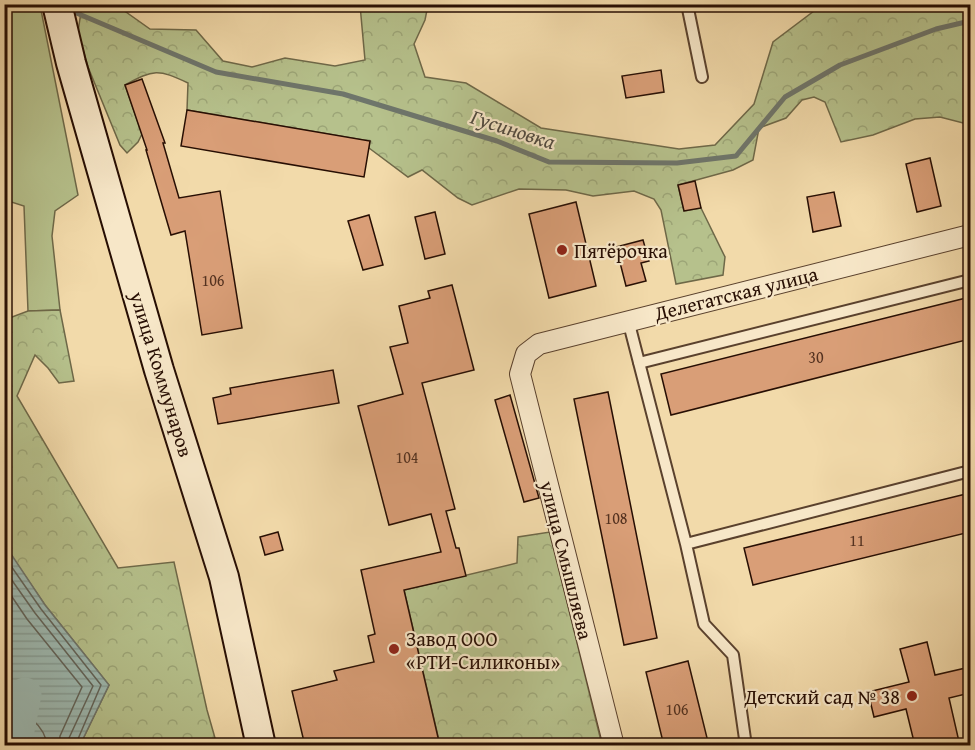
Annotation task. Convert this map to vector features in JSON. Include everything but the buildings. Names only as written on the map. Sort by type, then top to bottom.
[{"type":"main road","name":"улица Коммунаров","points":[[57,4],[71,63],[159,370],[224,578],[261,746]]},
{"type":"street","name":"Делегатская улица","points":[[520,374],[526,354],[539,344],[970,235]]},
{"type":"street","name":"улица Смышляева","points":[[520,374],[614,746]]},
{"type":"lane","points":[[687,4],[702,77]]},
{"type":"lane","points":[[639,363],[970,280]]},
{"type":"lane","points":[[628,320],[686,544],[704,624],[733,655],[746,746]]},
{"type":"lane","points":[[686,544],[970,471]]},
{"type":"green space","points":[[5,5],[40,5],[78,195],[55,211],[52,236],[60,310],[28,311],[24,206],[5,200]]},
{"type":"green space","points":[[82,5],[116,5],[150,29],[196,30],[223,61],[252,67],[285,58],[335,66],[365,60],[360,5],[428,5],[425,20],[414,44],[425,77],[466,83],[541,128],[679,149],[715,145],[754,104],[773,42],[822,5],[970,5],[970,123],[940,117],[915,119],[873,135],[841,142],[825,102],[814,97],[802,100],[786,118],[759,128],[753,160],[733,170],[678,185],[684,211],[701,208],[725,257],[723,275],[676,284],[661,210],[654,199],[634,191],[593,196],[566,190],[519,189],[472,205],[458,198],[422,170],[408,177],[369,148],[370,141],[187,110],[188,83],[163,73],[143,76],[125,85],[142,134],[138,142],[127,153],[120,145],[88,67],[78,32]]},
{"type":"green space","points":[[60,310],[74,381],[59,383],[35,355],[17,396],[118,568],[174,562],[217,745],[80,745],[109,685],[45,605],[8,551],[9,535],[4,526],[4,320],[28,311]]},
{"type":"green space","points":[[550,532],[602,745],[440,745],[404,590],[517,563],[518,537]]},
{"type":"water","points":[[4,526],[9,535],[9,551],[45,605],[109,685],[80,745],[27,745],[5,727]]},
{"type":"waterway","name":"Гусиновка","points":[[4,6],[34,4]]},
{"type":"waterway","name":"Гусиновка","points":[[67,9],[216,72],[343,94],[497,141],[549,162],[677,163],[736,156],[785,97],[840,65],[936,29],[970,21]]},
{"type":"waterway","points":[[15,746],[25,694]]},
{"type":"place","name":"Пятёрочка","points":[[562,250]]},
{"type":"place","name":"Завод ООО «РТИ-Силиконы»","points":[[394,649]]},
{"type":"place","name":"Детский сад № 38","points":[[912,696]]}]
